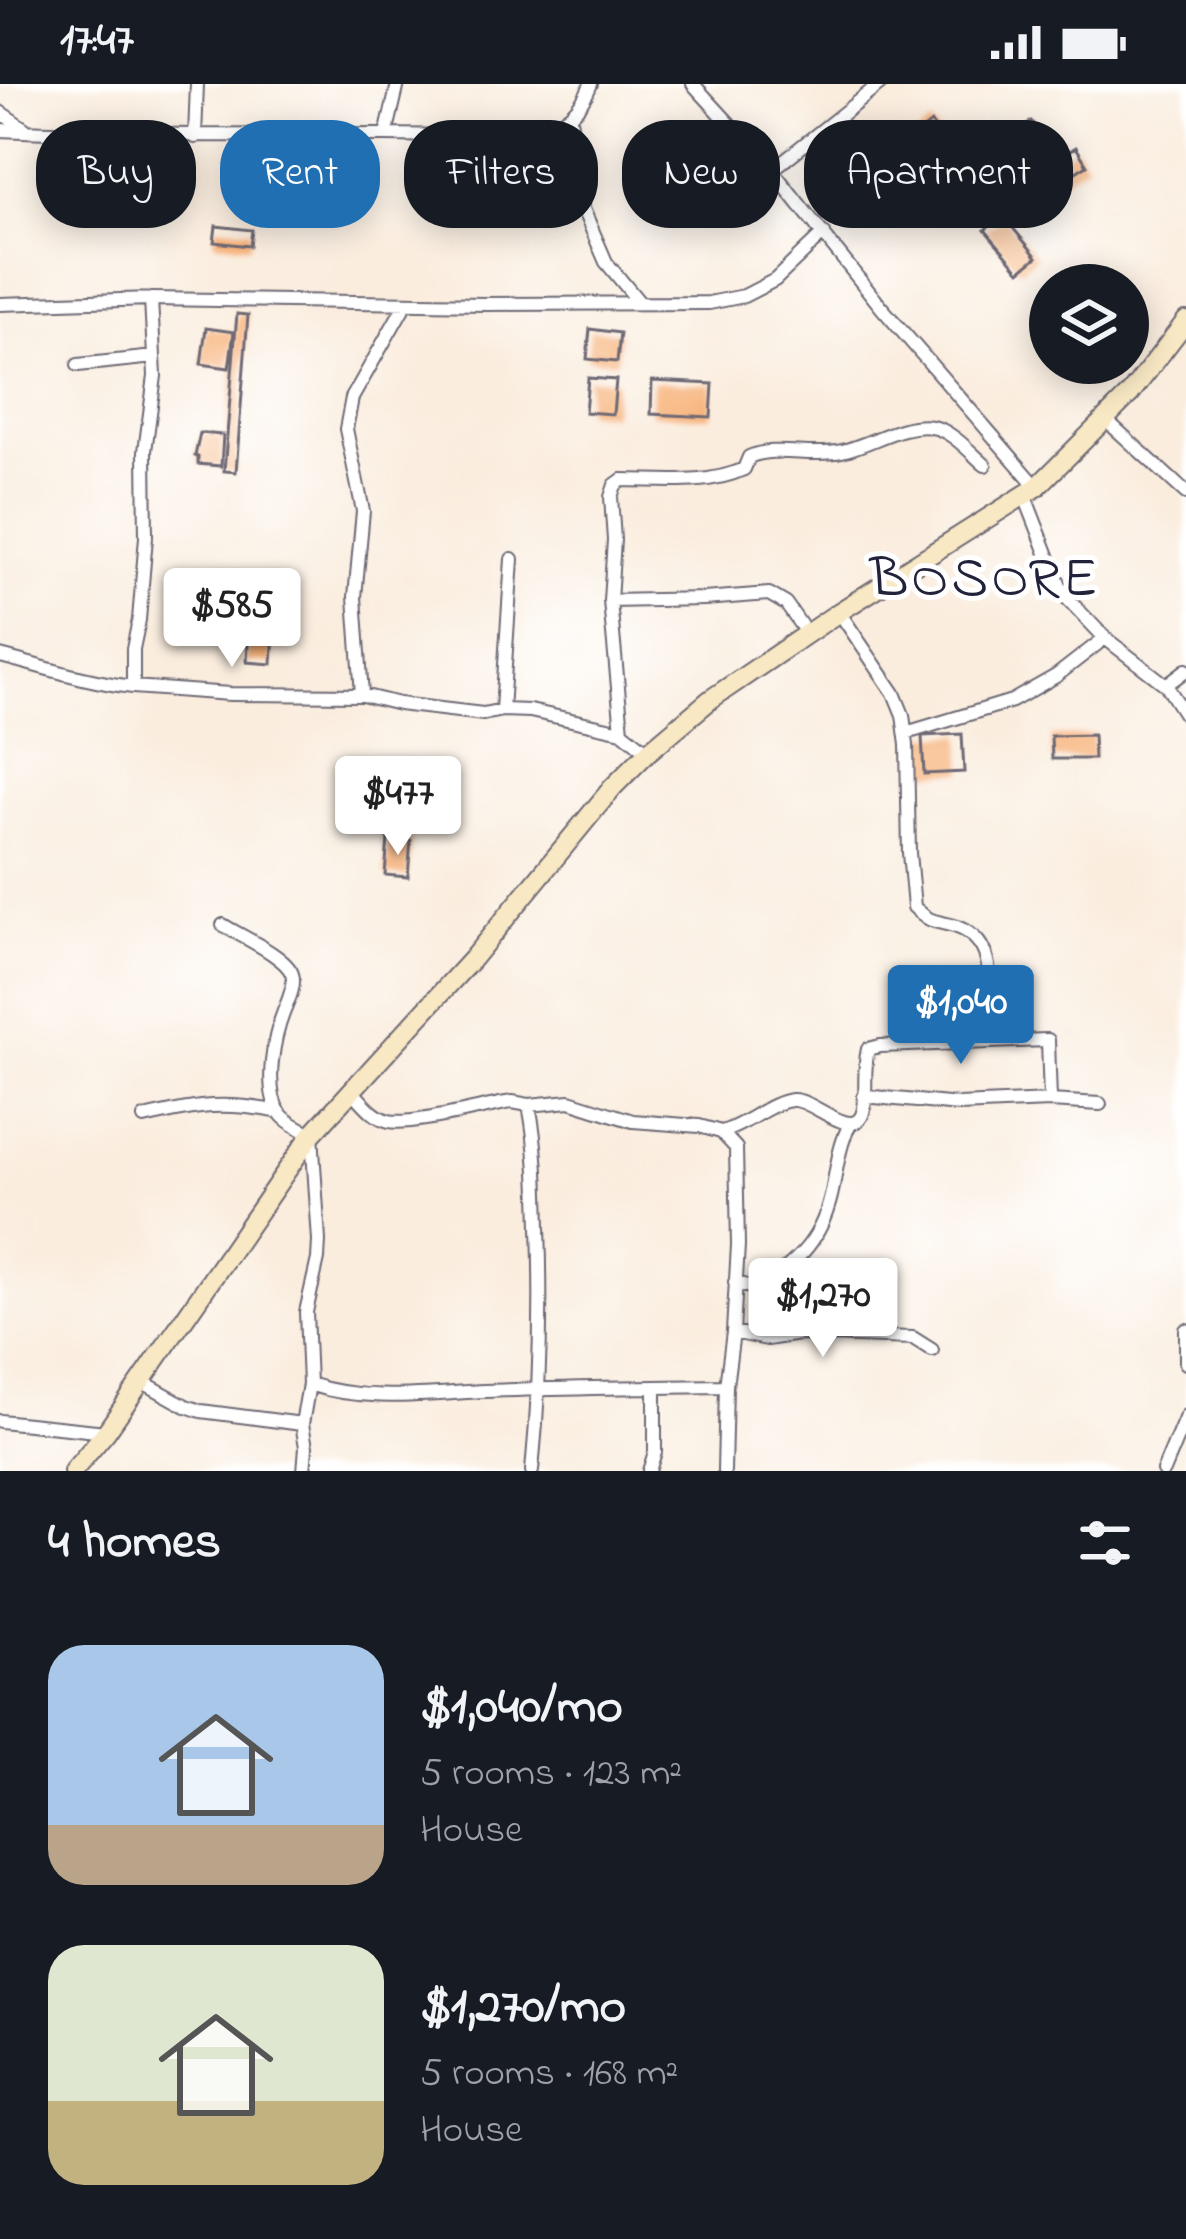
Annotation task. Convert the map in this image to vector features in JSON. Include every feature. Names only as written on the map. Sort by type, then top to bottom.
[{"type":"street","points":[[196,120],[197,84]]},
{"type":"street","points":[[386,135],[398,84]]},
{"type":"street","points":[[196,137],[482,137],[542,129],[570,118],[591,84]]},
{"type":"street","points":[[693,84],[726,120]]},
{"type":"street","points":[[780,164],[880,84]]},
{"type":"street","points":[[0,112],[26,130]]},
{"type":"street","points":[[570,118],[584,209],[606,262],[639,302]]},
{"type":"street","points":[[0,130],[36,130]]},
{"type":"street","points":[[780,180],[1030,491],[1063,594],[1105,638],[1166,686],[1186,716]]},
{"type":"street","points":[[0,304],[151,299],[709,303],[744,296],[775,280],[824,233]]},
{"type":"street","points":[[133,687],[146,537],[145,451],[153,393],[151,299]]},
{"type":"street","points":[[362,695],[355,597],[363,511],[346,429],[352,398],[406,303]]},
{"type":"street","points":[[74,1471],[106,1432],[312,1134],[472,959],[613,787],[711,699],[1030,491],[1130,394],[1186,321]]},
{"type":"street","points":[[78,365],[154,357]]},
{"type":"street","points":[[1106,420],[1186,493]]},
{"type":"street","points":[[622,731],[610,601],[615,485],[622,480],[729,476],[744,469],[749,457],[758,453],[832,453],[926,426],[943,430],[985,465]]},
{"type":"street","points":[[502,710],[512,559]]},
{"type":"street","points":[[610,601],[769,594],[787,604],[807,634]]},
{"type":"street","points":[[839,612],[894,692],[904,715],[914,907],[930,922],[960,928],[983,946],[991,967],[982,1041]]},
{"type":"street","points":[[906,733],[1012,701],[1056,676],[1105,638]]},
{"type":"street","points":[[0,656],[82,679],[133,687],[230,694],[362,695],[483,714],[530,711],[622,731],[648,752]]},
{"type":"street","points":[[1166,686],[1186,670]]},
{"type":"street","points":[[223,926],[282,960],[292,975],[293,986],[271,1058],[274,1098],[280,1112]]},
{"type":"street","points":[[735,1282],[758,1290],[812,1244],[823,1226],[842,1138],[863,1112],[868,1049],[1048,1040],[1050,1101]]},
{"type":"street","points":[[352,1091],[387,1121],[406,1122],[512,1102],[530,1105],[570,1100],[633,1120],[722,1132],[736,1148],[738,1244],[724,1471]]},
{"type":"street","points":[[864,1096],[959,1105],[1100,1104]]},
{"type":"street","points":[[722,1132],[796,1099],[850,1124]]},
{"type":"street","points":[[144,1118],[240,1104],[280,1112],[312,1134]]},
{"type":"street","points":[[530,1105],[536,1138],[541,1275],[532,1471]]},
{"type":"street","points":[[304,1471],[302,1424],[309,1384],[306,1312],[319,1259],[312,1134]]},
{"type":"street","points":[[1186,1330],[1186,1363]]},
{"type":"street","points":[[734,1332],[767,1339],[799,1334],[913,1338],[932,1350]]},
{"type":"street","points":[[141,1381],[201,1411],[302,1424]]},
{"type":"street","points":[[309,1384],[349,1394],[415,1396],[726,1386]]},
{"type":"street","points":[[649,1471],[655,1452],[656,1388]]},
{"type":"street","points":[[1163,1471],[1186,1416]]},
{"type":"street","points":[[0,1420],[106,1432]]},
{"type":"building","points":[[1073,149],[1087,165],[1073,174]]},
{"type":"building","points":[[216,226],[252,230],[250,246],[214,242]]},
{"type":"building","points":[[1013,228],[1037,257],[1020,271],[985,230]]},
{"type":"building","points":[[237,314],[248,315],[236,472],[224,471]]},
{"type":"building","points":[[206,328],[234,332],[229,368],[201,364]]},
{"type":"building","points":[[590,329],[620,333],[617,362],[587,359]]},
{"type":"building","points":[[588,378],[616,380],[613,414],[585,412]]},
{"type":"building","points":[[652,381],[713,384],[711,417],[651,414]]},
{"type":"building","points":[[200,433],[223,435],[221,466],[198,464]]},
{"type":"building","points":[[249,627],[274,629],[272,664],[247,662]]},
{"type":"building","points":[[962,734],[964,772],[924,774],[922,736]]},
{"type":"building","points":[[1093,735],[1094,759],[1052,759],[1051,736]]},
{"type":"building","points":[[388,838],[411,840],[408,877],[385,875]]},
{"type":"district","name":"BOSORE","points":[[985,575]]}]
